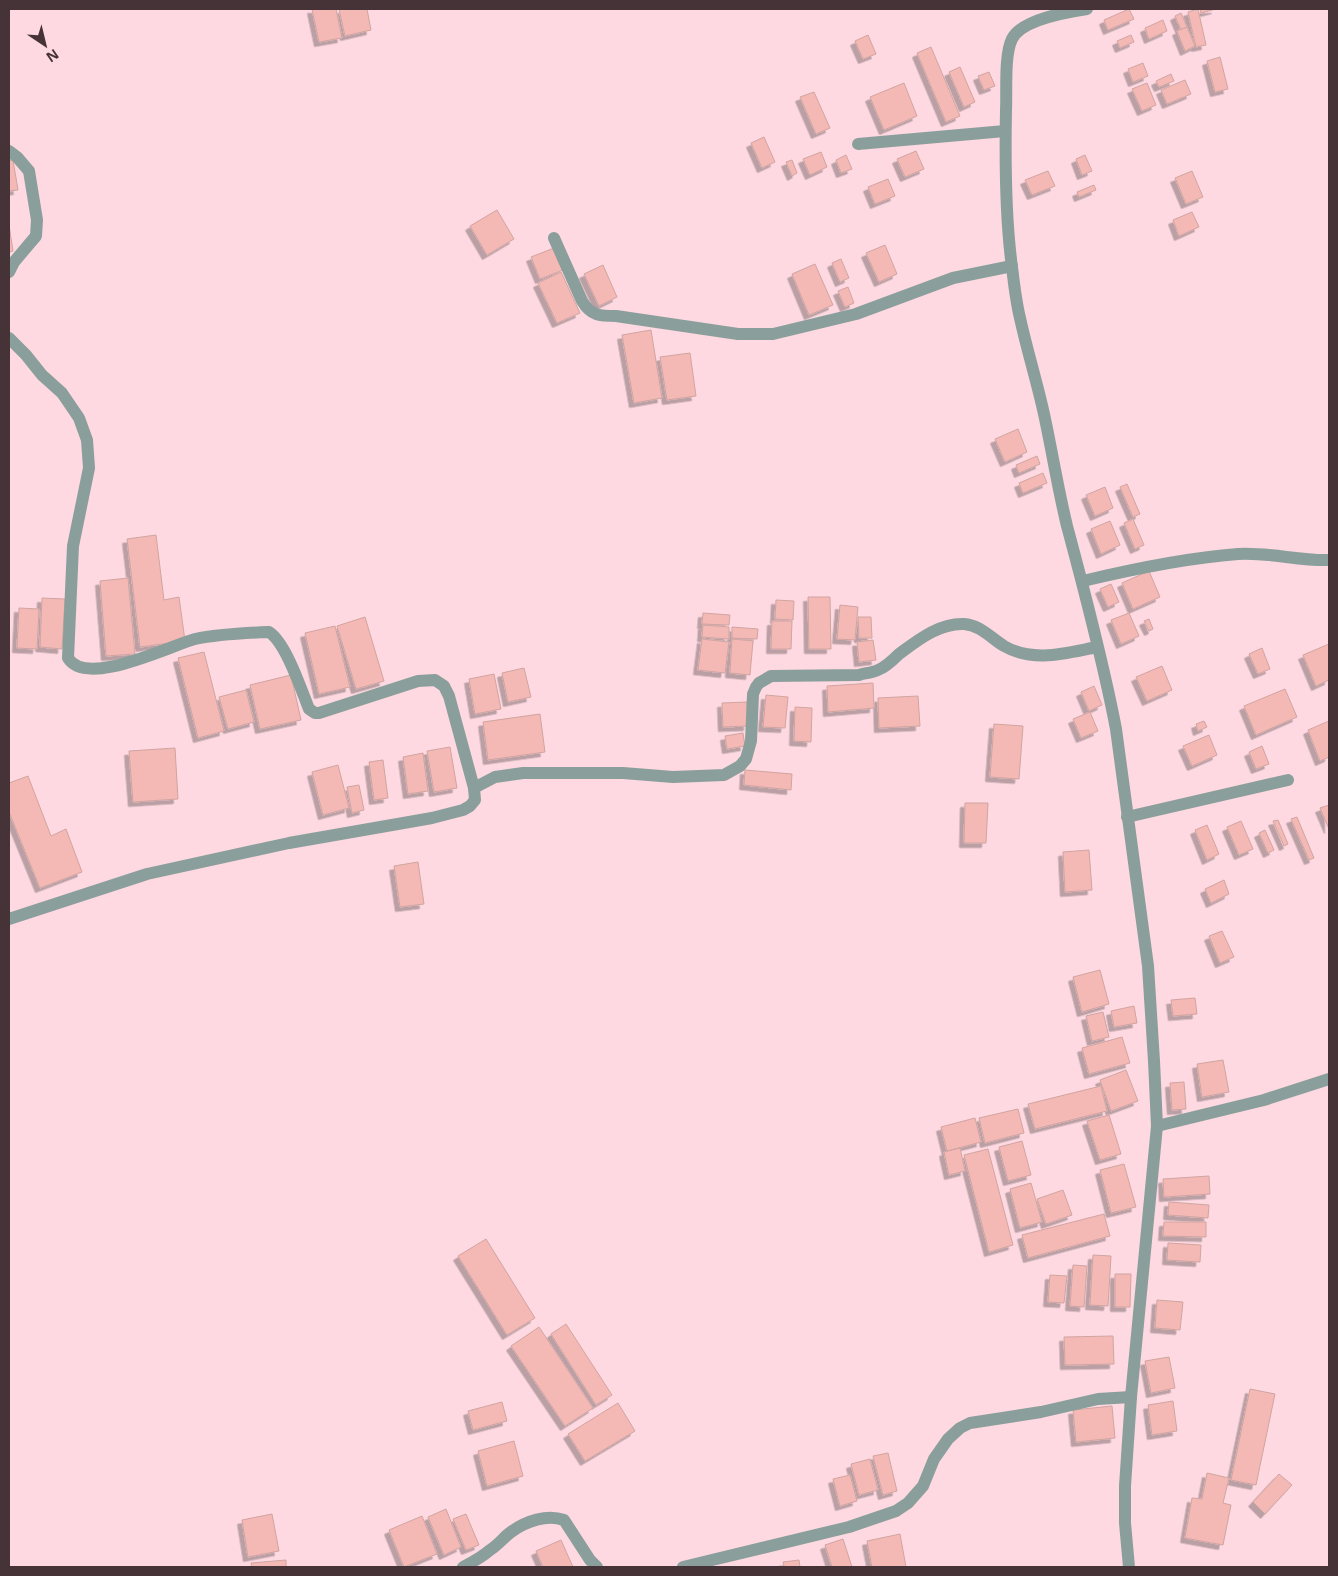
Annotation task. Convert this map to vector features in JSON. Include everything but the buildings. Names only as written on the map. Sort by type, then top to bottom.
[{"type":"street","points":[[1087,9],[1063,13],[1041,20],[1018,31],[1012,39],[1008,57],[1006,131],[1008,210],[1012,266],[1019,316],[1044,413],[1053,465],[1083,581],[1116,729],[1148,966],[1157,1126],[1131,1397],[1125,1486],[1125,1523],[1129,1567]]},
{"type":"street","points":[[858,144],[1006,131]]},
{"type":"street","points":[[9,151],[18,157],[29,171],[38,220],[36,236],[14,262],[9,272]]},
{"type":"street","points":[[554,238],[582,301],[592,313],[598,316],[616,316],[738,334],[760,335],[786,332],[856,314],[953,278],[1012,266]]},
{"type":"street","points":[[9,338],[42,375],[62,393],[79,418],[87,440],[90,468],[73,546],[68,658],[71,663],[86,669],[105,669],[197,639],[269,632],[275,636],[283,648],[309,709],[315,713],[418,681],[435,680],[444,686],[449,696],[474,788],[475,800],[464,810],[432,818],[290,843],[147,874],[9,919]]},
{"type":"street","points":[[1083,581],[1158,564],[1237,554],[1263,554],[1311,560],[1329,560]]},
{"type":"street","points":[[474,788],[496,777],[523,773],[623,773],[673,777],[724,775],[740,766],[746,758],[751,741],[753,694],[756,687],[764,679],[771,676],[859,675],[878,670],[917,640],[948,626],[963,624],[974,626],[1005,646],[1030,655],[1056,655],[1097,646]]},
{"type":"street","points":[[1127,816],[1288,780]]},
{"type":"street","points":[[1157,1126],[1264,1100],[1329,1079]]},
{"type":"street","points":[[683,1567],[849,1527],[896,1510],[908,1503],[923,1486],[934,1459],[948,1440],[960,1428],[970,1423],[1041,1412],[1098,1399],[1131,1397]]},
{"type":"street","points":[[463,1567],[476,1561],[511,1532],[522,1526],[543,1518],[557,1518],[564,1520],[590,1560],[597,1567]]}]
